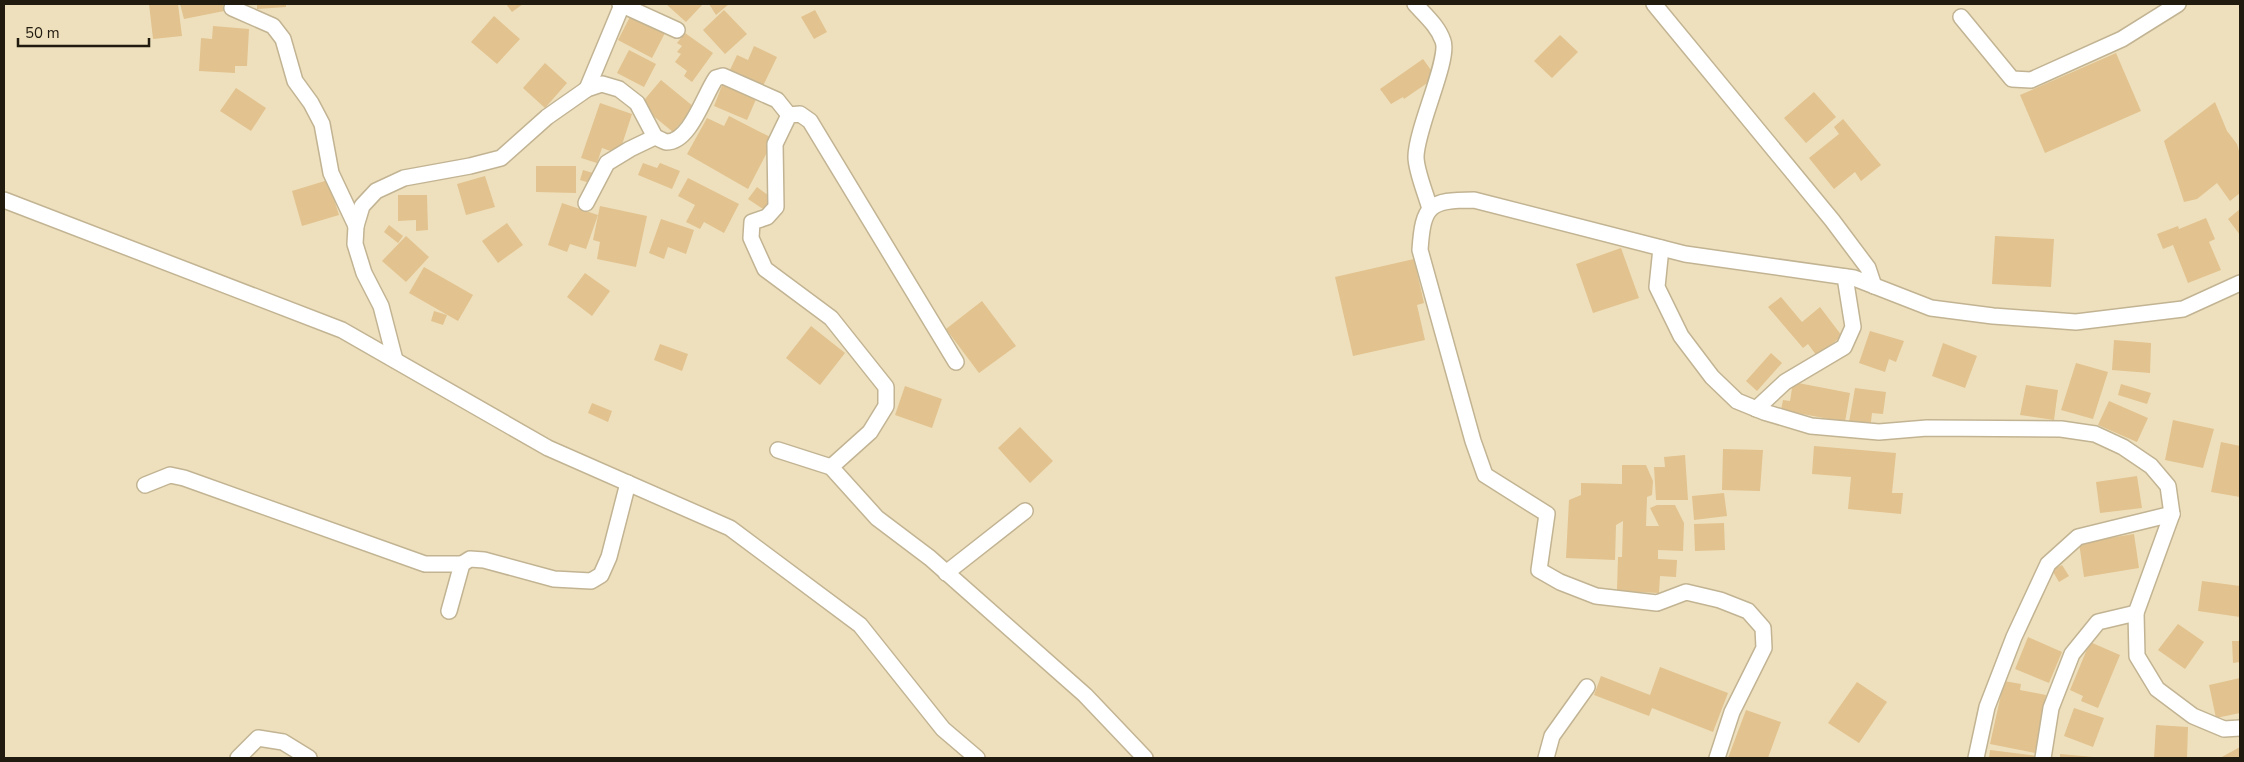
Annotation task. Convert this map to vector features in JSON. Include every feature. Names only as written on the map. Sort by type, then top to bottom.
[{"type":"street","points":[[587,89],[621,4],[677,30]]},
{"type":"street","points":[[1415,4],[1438,30],[1444,43],[1441,65],[1422,124],[1416,157],[1430,209]]},
{"type":"street","points":[[1654,4],[1832,220],[1868,268],[1874,286]]},
{"type":"street","points":[[1961,17],[2012,79],[2031,80],[2122,40],[2178,4]]},
{"type":"street","points":[[232,8],[273,26],[283,39],[296,81],[312,103],[322,124],[331,174],[356,226]]},
{"type":"street","points":[[395,360],[381,306],[364,273],[355,244],[356,226],[362,206],[376,191],[404,178],[470,166],[500,158],[547,116],[587,89],[602,84],[619,88],[637,102],[655,137],[666,142],[680,138],[689,130],[706,92],[716,78],[723,76],[777,100],[789,115]]},
{"type":"street","points":[[789,115],[800,114],[810,121],[956,362]]},
{"type":"street","points":[[789,115],[775,144],[776,207],[767,217],[752,222],[751,238],[765,269],[831,318],[886,387],[886,406],[870,432],[831,467]]},
{"type":"street","points":[[586,203],[607,163],[655,137]]},
{"type":"street","points":[[4,200],[342,330],[548,448],[730,528],[860,625],[943,729],[977,758]]},
{"type":"street","points":[[1718,758],[1732,712],[1764,648],[1763,628],[1748,611],[1720,600],[1686,592],[1657,603],[1596,596],[1560,582],[1539,570],[1547,514],[1485,475],[1473,441],[1420,250],[1422,223],[1430,209],[1444,200],[1474,200],[1685,254],[1854,278],[1931,308],[1993,316],[2076,322],[2183,309],[2240,283]]},
{"type":"street","points":[[1661,248],[1657,287],[1681,336],[1712,377],[1737,401],[1810,426],[1879,432],[1926,428],[2061,429],[2095,434],[2123,447],[2151,466],[2168,486],[2172,514],[2136,613],[2137,656],[2157,689],[2193,716],[2224,729],[2240,728]]},
{"type":"street","points":[[1756,409],[1785,382],[1844,347],[1852,327],[1845,277]]},
{"type":"street","points":[[778,450],[831,467],[877,518],[946,574],[1085,695],[1145,758]]},
{"type":"street","points":[[145,485],[170,475],[184,478],[425,564],[462,564],[470,560],[484,560],[554,579],[591,581],[601,575],[609,557],[628,483]]},
{"type":"street","points":[[946,574],[1025,511]]},
{"type":"street","points":[[1976,758],[1987,707],[2014,637],[2048,564],[2078,537],[2172,514]]},
{"type":"street","points":[[449,611],[462,564]]},
{"type":"street","points":[[2043,758],[2051,708],[2072,654],[2098,622],[2136,613]]},
{"type":"street","points":[[1546,758],[1552,736],[1587,687]]},
{"type":"street","points":[[238,758],[258,738],[283,742],[309,758]]},
{"type":"building","points":[[149,4],[178,4],[182,36],[153,39]]},
{"type":"building","points":[[180,4],[223,4],[224,11],[184,19]]},
{"type":"building","points":[[257,4],[286,4],[286,7],[257,9]]},
{"type":"building","points":[[506,4],[523,4],[512,12]]},
{"type":"building","points":[[666,4],[703,4],[686,22]]},
{"type":"building","points":[[709,4],[729,4],[716,15]]},
{"type":"building","points":[[724,10],[747,34],[725,54],[703,30]]},
{"type":"building","points":[[815,10],[827,32],[814,39],[801,17]]},
{"type":"building","points":[[631,15],[665,33],[652,58],[618,40]]},
{"type":"building","points":[[494,16],[520,39],[497,64],[471,42]]},
{"type":"building","points":[[213,26],[249,29],[247,66],[235,66],[235,73],[199,71],[201,38],[212,39]]},
{"type":"building","points":[[685,33],[713,53],[692,82],[684,76],[687,71],[675,62],[681,54],[677,52],[682,46],[677,43]]},
{"type":"building","points":[[1560,35],[1578,52],[1552,78],[1534,61]]},
{"type":"building","points":[[754,46],[777,57],[762,88],[729,72],[737,55],[748,60]]},
{"type":"building","points":[[629,50],[656,64],[644,87],[617,73]]},
{"type":"building","points":[[2116,53],[2141,111],[2045,153],[2020,95]]},
{"type":"building","points":[[1423,59],[1436,77],[1404,99],[1403,97],[1391,104],[1380,89]]},
{"type":"building","points":[[545,63],[567,83],[545,108],[523,88]]},
{"type":"building","points":[[661,80],[694,107],[673,132],[640,105]]},
{"type":"building","points":[[723,83],[757,97],[747,120],[714,106]]},
{"type":"building","points":[[236,88],[266,108],[251,131],[220,111]]},
{"type":"building","points":[[1814,92],[1836,117],[1806,143],[1784,118]]},
{"type":"building","points":[[2215,102],[2227,131],[2237,144],[2240,155],[2240,193],[2230,201],[2217,183],[2197,199],[2184,202],[2164,141]]},
{"type":"building","points":[[600,103],[632,114],[619,154],[602,148],[597,163],[581,158]]},
{"type":"building","points":[[729,116],[774,139],[748,189],[687,154],[707,118],[724,126]]},
{"type":"building","points":[[1843,119],[1881,165],[1861,181],[1855,172],[1834,189],[1809,158],[1839,134],[1834,127]]},
{"type":"building","points":[[643,163],[657,168],[660,163],[680,171],[672,189],[638,175]]},
{"type":"building","points":[[536,166],[576,166],[576,193],[536,192]]},
{"type":"building","points":[[583,170],[593,173],[590,183],[580,180]]},
{"type":"building","points":[[485,176],[495,207],[466,215],[457,184]]},
{"type":"building","points":[[688,178],[739,204],[724,233],[704,222],[700,229],[686,222],[695,205],[678,196]]},
{"type":"building","points":[[328,180],[339,215],[302,226],[292,191]]},
{"type":"building","points":[[757,187],[772,198],[763,209],[748,199]]},
{"type":"building","points":[[398,195],[427,195],[428,230],[416,231],[416,220],[398,221]]},
{"type":"building","points":[[562,203],[598,215],[586,249],[570,244],[567,252],[548,245]]},
{"type":"building","points":[[600,206],[647,216],[636,267],[597,259],[600,242],[593,240]]},
{"type":"building","points":[[2240,209],[2240,235],[2228,219]]},
{"type":"building","points":[[2206,218],[2215,239],[2209,242],[2221,270],[2188,283],[2173,245],[2163,249],[2157,234],[2178,226],[2179,229]]},
{"type":"building","points":[[661,219],[694,230],[686,254],[668,247],[664,259],[649,253]]},
{"type":"building","points":[[507,223],[523,245],[498,263],[482,241]]},
{"type":"building","points":[[389,225],[403,236],[398,243],[384,232]]},
{"type":"building","points":[[406,236],[429,257],[406,282],[382,261]]},
{"type":"building","points":[[1995,236],[2054,239],[2051,287],[1992,284]]},
{"type":"building","points":[[1621,248],[1639,298],[1593,313],[1576,264]]},
{"type":"building","points":[[1414,259],[1424,303],[1417,305],[1425,340],[1353,356],[1335,277]]},
{"type":"building","points":[[424,267],[473,295],[458,321],[409,293]]},
{"type":"building","points":[[585,273],[610,291],[592,316],[567,297]]},
{"type":"building","points":[[1781,297],[1802,322],[1820,307],[1842,336],[1817,356],[1808,344],[1803,348],[1768,307]]},
{"type":"building","points":[[982,301],[1016,346],[979,373],[946,329]]},
{"type":"building","points":[[434,311],[447,315],[443,325],[431,321]]},
{"type":"building","points":[[811,326],[845,353],[820,385],[786,358]]},
{"type":"building","points":[[1870,331],[1904,341],[1896,362],[1889,359],[1885,372],[1859,363]]},
{"type":"building","points":[[2114,340],[2151,343],[2150,373],[2112,370]]},
{"type":"building","points":[[1943,343],[1977,356],[1965,388],[1932,376]]},
{"type":"building","points":[[660,344],[688,354],[682,371],[654,360]]},
{"type":"building","points":[[1771,353],[1782,363],[1757,391],[1746,381]]},
{"type":"building","points":[[2076,363],[2108,372],[2093,419],[2061,410]]},
{"type":"building","points":[[1793,382],[1850,393],[1845,422],[1781,410],[1783,400],[1790,401]]},
{"type":"building","points":[[2121,384],[2151,393],[2147,404],[2118,395]]},
{"type":"building","points":[[2026,385],[2058,390],[2054,420],[2020,415]]},
{"type":"building","points":[[905,386],[942,399],[932,428],[895,415]]},
{"type":"building","points":[[1855,388],[1886,392],[1883,414],[1872,413],[1870,430],[1848,428]]},
{"type":"building","points":[[2109,401],[2148,418],[2137,442],[2098,425]]},
{"type":"building","points":[[592,403],[612,411],[608,422],[588,413]]},
{"type":"building","points":[[2173,420],[2214,429],[2203,468],[2165,460]]},
{"type":"building","points":[[1020,427],[1053,461],[1030,483],[998,448]]},
{"type":"building","points":[[2221,442],[2240,446],[2240,497],[2211,492]]},
{"type":"building","points":[[1814,446],[1896,453],[1892,493],[1903,493],[1901,514],[1848,509],[1851,477],[1812,474]]},
{"type":"building","points":[[1723,449],[1763,450],[1760,491],[1722,490]]},
{"type":"building","points":[[1685,455],[1688,500],[1656,500],[1654,467],[1665,467],[1664,457]]},
{"type":"building","points":[[1622,465],[1646,465],[1653,481],[1652,495],[1647,497],[1646,526],[1659,526],[1650,508],[1657,505],[1675,505],[1684,523],[1683,551],[1658,550],[1658,559],[1677,560],[1676,577],[1660,576],[1659,593],[1617,591],[1618,557],[1622,557],[1623,521],[1616,525],[1615,560],[1566,558],[1569,500],[1581,495],[1581,483],[1622,484]]},
{"type":"building","points":[[2137,476],[2142,508],[2100,513],[2096,482]]},
{"type":"building","points":[[1724,493],[1727,516],[1694,520],[1692,496]]},
{"type":"building","points":[[1724,523],[1725,550],[1695,551],[1694,524]]},
{"type":"building","points":[[2134,534],[2139,568],[2084,577],[2079,543]]},
{"type":"building","points":[[2062,565],[2069,576],[2059,582],[2052,570]]},
{"type":"building","points":[[2202,581],[2240,586],[2240,617],[2198,611]]},
{"type":"building","points":[[2178,624],[2204,642],[2185,669],[2158,650]]},
{"type":"building","points":[[2028,637],[2062,652],[2049,683],[2015,669]]},
{"type":"building","points":[[2232,641],[2240,641],[2240,662],[2233,663]]},
{"type":"building","points":[[2090,642],[2120,655],[2098,708],[2081,701],[2083,696],[2070,690]]},
{"type":"building","points":[[1660,667],[1728,693],[1713,732],[1652,708],[1649,716],[1594,695],[1601,676],[1650,695]]},
{"type":"building","points":[[2240,678],[2240,713],[2216,718],[2209,685]]},
{"type":"building","points":[[2004,681],[2021,684],[2020,690],[2046,695],[2035,753],[1990,744]]},
{"type":"building","points":[[1857,682],[1887,702],[1859,743],[1828,723]]},
{"type":"building","points":[[2074,708],[2104,718],[2093,747],[2064,736]]},
{"type":"building","points":[[1746,710],[1781,722],[1768,758],[1728,758]]},
{"type":"building","points":[[2156,725],[2188,727],[2187,758],[2154,758]]},
{"type":"building","points":[[2240,747],[2240,758],[2220,758]]},
{"type":"building","points":[[1990,750],[2039,756],[2038,758],[1989,758]]},
{"type":"building","points":[[2060,754],[2093,757],[2093,758],[2060,758]]}]
